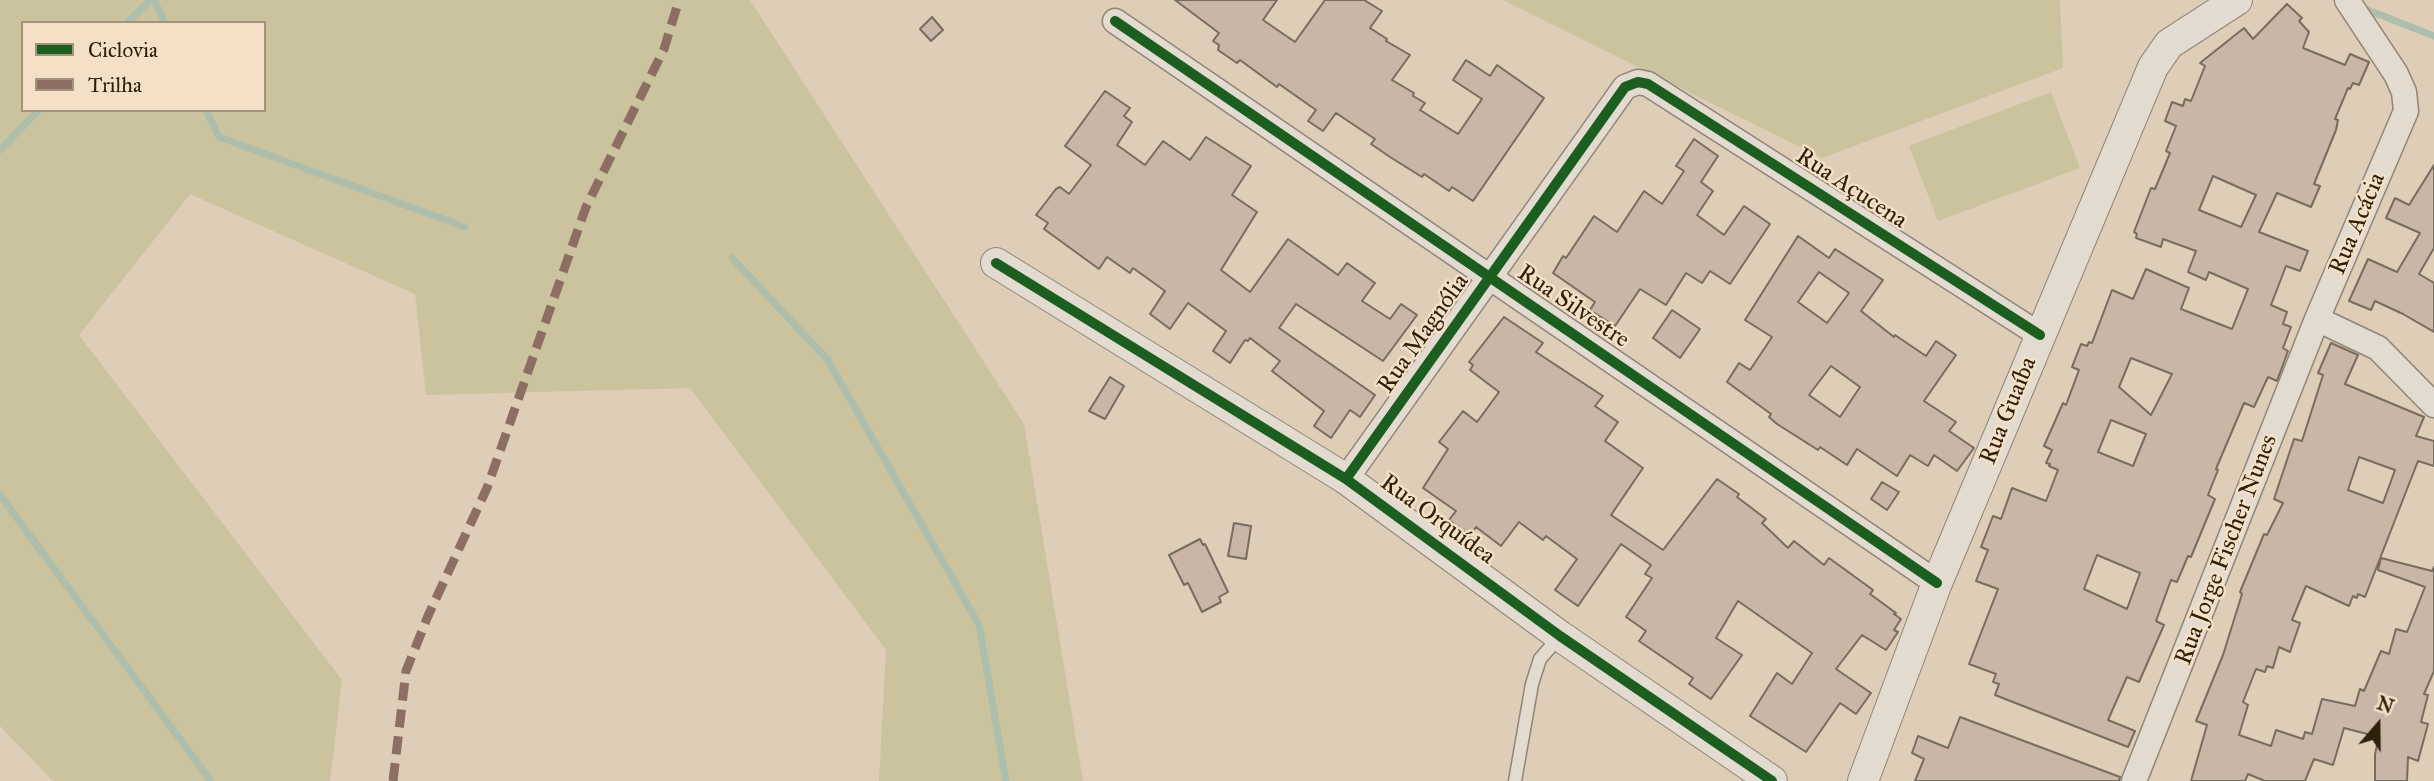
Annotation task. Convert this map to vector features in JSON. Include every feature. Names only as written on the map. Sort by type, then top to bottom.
[{"type":"street","name":"Rua Guaíba","points":[[1863,781],[1937,583],[2153,66],[2169,44],[2237,0]]},
{"type":"street","name":"Rua Acácia","points":[[2317,319],[2406,111],[2404,92],[2396,74],[2347,0]]},
{"type":"street","name":"Rua Silvestre","points":[[1115,21],[1937,583]]},
{"type":"street","name":"Rua Açucena","points":[[1638,82],[1648,83],[2040,335]]},
{"type":"street","name":"Rua Magnólia","points":[[1346,479],[1625,87],[1638,82]]},
{"type":"street","name":"Rua Orquídea","points":[[996,263],[1346,479],[1742,766],[1772,781]]},
{"type":"street","points":[[2317,319],[2378,348],[2434,405]]},
{"type":"street","name":"Rua Jorge Fischer Nunes","points":[[2134,781],[2317,319]]},
{"type":"lane","points":[[1515,781],[1532,684],[1540,659],[1560,636]]},
{"type":"shaded area","points":[[0,0],[750,0],[1024,424],[1083,781],[879,781],[886,650],[690,388],[426,395],[415,294],[190,194],[79,335],[342,680],[330,781],[53,781],[0,726]]},
{"type":"shaded area","points":[[1503,0],[2060,0],[2063,68],[1822,158]]},
{"type":"shaded area","points":[[2051,92],[2080,168],[1938,221],[1909,146]]},
{"type":"building","points":[[1175,0],[1277,0],[1263,20],[1295,42],[1325,0],[1364,0],[1382,11],[1370,28],[1410,55],[1392,80],[1425,103],[1420,110],[1458,134],[1482,99],[1453,80],[1466,60],[1490,76],[1497,65],[1544,98],[1473,201],[1452,187],[1449,191],[1424,174],[1422,177],[1390,157],[1371,144],[1375,139],[1336,113],[1323,131],[1308,121],[1316,110],[1279,84],[1277,87],[1240,60],[1237,63],[1218,50],[1219,45],[1213,41],[1219,33]]},
{"type":"building","points":[[2287,4],[2302,18],[2299,21],[2309,32],[2303,48],[2345,65],[2350,54],[2369,62],[2359,85],[2353,83],[2350,89],[2348,88],[2335,119],[2338,120],[2336,130],[2314,184],[2320,186],[2311,207],[2277,193],[2259,232],[2308,251],[2300,271],[2286,266],[2271,305],[2287,312],[2283,324],[2291,327],[2283,348],[2288,351],[2277,381],[2268,377],[2254,407],[2244,403],[2208,495],[2215,499],[2191,557],[2188,556],[2177,582],[2171,580],[2156,621],[2164,625],[2139,682],[2127,677],[2108,720],[2135,731],[2128,747],[1995,695],[1999,684],[1993,682],[1996,674],[1969,664],[1998,589],[1976,581],[1988,550],[1981,547],[1993,516],[2001,519],[2012,488],[2046,501],[2058,470],[2046,463],[2052,450],[2044,446],[2063,403],[2066,405],[2079,370],[2072,367],[2081,344],[2087,346],[2089,342],[2092,343],[2112,290],[2133,299],[2146,269],[2189,288],[2181,309],[2232,329],[2248,289],[2209,272],[2206,280],[2188,272],[2196,251],[2163,239],[2161,247],[2136,238],[2137,234],[2134,232],[2151,188],[2155,189],[2170,153],[2166,151],[2176,126],[2165,121],[2172,102],[2183,106],[2185,99],[2191,101],[2205,66],[2200,63],[2244,28],[2253,39]],"holes":[[[2213,176],[2256,195],[2241,227],[2199,210]],[[2131,358],[2172,374],[2151,415],[2119,387]],[[2111,420],[2146,434],[2133,466],[2098,452]],[[2097,555],[2140,573],[2127,609],[2084,589]]]},
{"type":"building","points":[[932,17],[943,30],[931,41],[920,29]]},
{"type":"building","points":[[1105,91],[1130,108],[1124,116],[1132,122],[1117,145],[1145,165],[1163,141],[1190,160],[1206,137],[1251,166],[1232,195],[1257,212],[1221,270],[1250,292],[1288,239],[1338,275],[1347,263],[1375,283],[1362,301],[1390,319],[1401,304],[1417,315],[1383,361],[1296,304],[1279,328],[1375,395],[1360,417],[1350,410],[1331,438],[1314,426],[1324,411],[1272,371],[1280,361],[1250,338],[1245,340],[1230,363],[1213,351],[1226,331],[1188,303],[1170,329],[1150,314],[1165,291],[1133,268],[1130,273],[1107,257],[1099,269],[1044,229],[1048,223],[1036,215],[1056,189],[1060,187],[1069,194],[1091,165],[1065,146]]},
{"type":"building","points":[[1694,139],[1718,156],[1701,182],[1713,191],[1697,215],[1724,235],[1744,206],[1770,224],[1730,284],[1710,271],[1702,283],[1686,273],[1666,305],[1640,289],[1615,326],[1590,310],[1595,302],[1553,273],[1594,216],[1617,232],[1644,191],[1662,204],[1684,171],[1676,166]]},
{"type":"building","points":[[2434,165],[2434,248],[2419,274],[2434,283],[2434,332],[2375,301],[2371,310],[2349,301],[2368,259],[2397,272],[2420,233],[2386,218],[2395,198],[2409,205]]},
{"type":"building","points":[[1798,236],[1829,258],[1835,249],[1883,280],[1861,311],[1894,337],[1895,335],[1926,356],[1936,341],[1956,355],[1924,401],[1956,422],[1949,431],[1974,448],[1957,471],[1934,455],[1928,466],[1910,455],[1897,476],[1857,449],[1847,465],[1820,447],[1818,450],[1777,424],[1769,417],[1771,414],[1727,382],[1739,363],[1750,370],[1772,337],[1745,320]],"holes":[[[1819,272],[1849,293],[1827,323],[1798,302]],[[1831,366],[1860,387],[1840,417],[1809,395]]]},
{"type":"building","points":[[1672,310],[1700,329],[1680,358],[1653,338]]},
{"type":"building","points":[[1504,317],[1543,343],[1536,352],[1603,396],[1595,406],[1618,422],[1605,441],[1643,468],[1611,515],[1663,550],[1717,479],[1739,494],[1737,497],[1766,519],[1762,523],[1788,548],[1794,541],[1824,565],[1829,558],[1873,590],[1870,594],[1896,613],[1894,614],[1901,619],[1894,630],[1898,632],[1886,650],[1862,635],[1836,669],[1871,693],[1856,714],[1840,703],[1806,752],[1750,716],[1777,673],[1792,684],[1812,653],[1738,601],[1716,638],[1742,655],[1711,699],[1689,684],[1693,678],[1639,641],[1646,631],[1626,617],[1652,578],[1645,574],[1651,565],[1621,544],[1578,606],[1555,590],[1577,559],[1546,536],[1543,540],[1519,522],[1501,546],[1476,527],[1470,536],[1449,520],[1456,511],[1423,488],[1448,449],[1439,442],[1463,411],[1477,422],[1499,392],[1470,370],[1473,365],[1469,362]]},
{"type":"building","points":[[2331,343],[2358,355],[2345,384],[2424,417],[2416,436],[2434,441],[2434,466],[2418,461],[2365,597],[2358,594],[2357,598],[2353,596],[2349,606],[2306,586],[2292,620],[2300,623],[2290,652],[2279,647],[2273,668],[2267,666],[2265,672],[2256,669],[2243,702],[2248,705],[2239,735],[2271,746],[2276,730],[2303,739],[2305,732],[2312,734],[2322,699],[2355,706],[2360,689],[2364,691],[2381,651],[2389,654],[2396,629],[2407,632],[2425,587],[2378,570],[2381,558],[2432,571],[2434,567],[2434,671],[2424,694],[2428,695],[2421,722],[2428,724],[2418,761],[2408,757],[2407,781],[2375,781],[2375,754],[2379,737],[2344,728],[2333,765],[2314,759],[2305,781],[2265,781],[2248,774],[2245,781],[2191,781],[2207,725],[2196,721],[2223,655],[2242,594],[2240,592],[2264,534],[2267,535],[2283,503],[2274,499],[2294,439],[2302,441],[2323,375],[2318,373]],"holes":[[[2359,457],[2395,470],[2383,503],[2348,490]]]},
{"type":"building","points":[[1110,377],[1124,386],[1105,419],[1089,411]]},
{"type":"building","points":[[1882,482],[1899,492],[1887,510],[1871,499]]},
{"type":"building","points":[[1234,523],[1251,526],[1246,559],[1228,556]]},
{"type":"building","points":[[1200,539],[1228,592],[1219,597],[1221,602],[1202,612],[1188,583],[1184,585],[1169,555]]},
{"type":"building","points":[[1960,717],[2120,777],[2119,781],[1915,781],[1924,759],[1912,753],[1918,736],[1948,748]]},
{"type":"waterway","points":[[129,21],[150,0]]},
{"type":"waterway","points":[[154,0],[164,21]]},
{"type":"waterway","points":[[2360,7],[2434,36]]},
{"type":"waterway","points":[[0,150],[37,112]]},
{"type":"waterway","points":[[207,112],[219,137],[465,227]]},
{"type":"waterway","points":[[732,258],[827,359],[979,625],[1006,781]]},
{"type":"waterway","points":[[0,495],[211,781]]},
{"type":"marked path","points":[[393,781],[406,671],[428,616],[487,488],[586,207],[664,49],[679,0]]},
{"type":"cycle path","points":[[1115,21],[1937,583]]},
{"type":"cycle path","points":[[1346,479],[1625,87],[1638,82],[1648,84],[2040,335]]},
{"type":"cycle path","points":[[996,263],[1346,479],[1560,636],[1772,781]]}]
